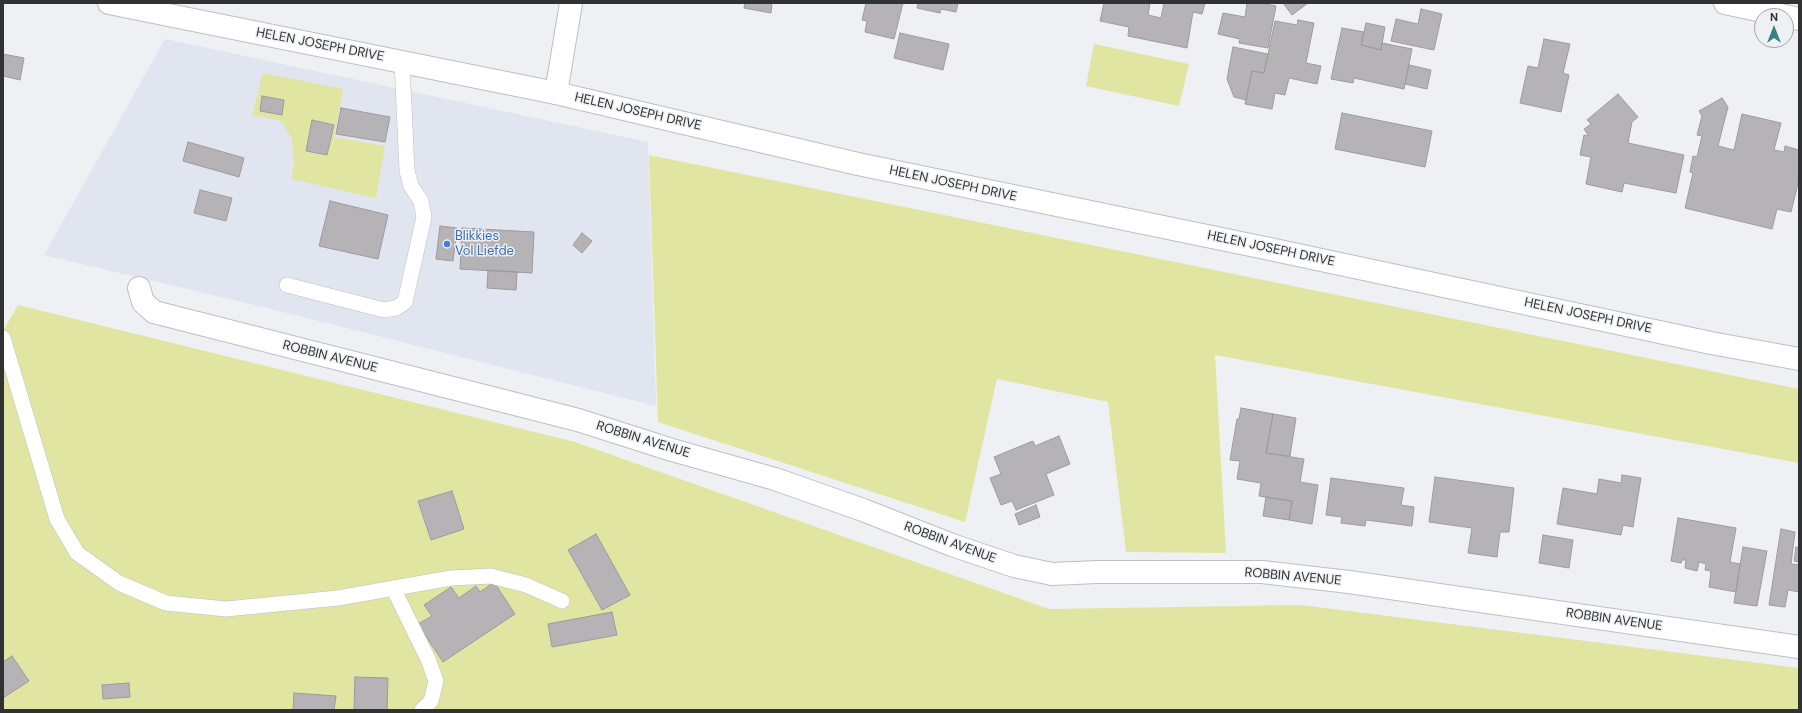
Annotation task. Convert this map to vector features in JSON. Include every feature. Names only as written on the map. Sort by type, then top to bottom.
[{"type":"street","name":"HELEN JOSEPH DRIVE","points":[[109,3],[556,92],[858,164],[1265,248],[1711,343],[1799,359]]},
{"type":"street","points":[[556,92],[572,3]]},
{"type":"street","points":[[1725,3],[1799,19]]},
{"type":"street","name":"ROBBIN AVENUE","points":[[139,288],[143,302],[154,312],[578,420],[672,450],[774,478],[864,510],[952,545],[1014,566],[1052,574],[1097,572],[1262,572],[1349,582],[1799,647]]},
{"type":"lane","points":[[288,285],[384,310],[396,308],[405,302],[424,217],[421,201],[411,186],[407,171],[402,62]]},
{"type":"lane","points":[[3,338],[57,519],[78,553],[119,583],[166,602],[226,609],[338,598],[451,578],[491,576],[526,585],[562,601]]},
{"type":"lane","points":[[393,588],[428,659],[436,681],[431,701],[422,710]]},
{"type":"shaded area","points":[[165,39],[648,142],[656,406],[259,306],[44,255]]},
{"type":"green space","points":[[1094,44],[1189,64],[1179,106],[1086,86]]},
{"type":"green space","points":[[263,73],[343,89],[334,137],[385,146],[376,198],[291,179],[294,165],[292,139],[281,121],[252,115]]},
{"type":"green space","points":[[649,155],[1799,389],[1799,463],[1215,355],[1226,553],[1126,552],[1108,402],[997,379],[965,522],[658,422]]},
{"type":"green space","points":[[18,305],[575,442],[1049,609],[1301,605],[1799,668],[1799,710],[3,710],[3,331]]},
{"type":"building","points":[[745,3],[772,3],[771,13],[744,8]]},
{"type":"building","points":[[866,3],[903,3],[894,39],[865,32],[867,21],[862,20]]},
{"type":"building","points":[[918,3],[958,3],[956,12],[941,9],[940,13],[917,8]]},
{"type":"building","points":[[1104,3],[1150,3],[1148,15],[1161,18],[1164,3],[1205,3],[1202,14],[1193,12],[1187,48],[1128,36],[1129,27],[1100,21]]},
{"type":"building","points":[[1247,3],[1260,3],[1276,6],[1268,48],[1239,43],[1240,39],[1218,34],[1223,13],[1245,17]]},
{"type":"building","points":[[1283,3],[1308,3],[1292,15]]},
{"type":"building","points":[[1421,9],[1442,14],[1434,50],[1391,41],[1396,19],[1418,24]]},
{"type":"building","points":[[1298,20],[1314,23],[1306,63],[1321,66],[1317,84],[1289,78],[1285,95],[1275,93],[1272,109],[1245,104],[1252,71],[1264,73],[1275,21],[1297,25]]},
{"type":"building","points":[[1366,23],[1385,27],[1381,50],[1361,45]]},
{"type":"building","points":[[1342,28],[1364,32],[1361,45],[1381,50],[1382,43],[1412,49],[1404,89],[1354,78],[1353,83],[1331,79]]},
{"type":"building","points":[[900,33],[949,44],[943,70],[894,58]]},
{"type":"building","points":[[1544,39],[1570,44],[1563,73],[1569,75],[1561,112],[1520,103],[1528,66],[1538,68]]},
{"type":"building","points":[[1233,47],[1268,54],[1264,73],[1252,71],[1246,100],[1234,97],[1227,79]]},
{"type":"building","points":[[3,54],[24,58],[20,80],[3,76]]},
{"type":"building","points":[[1409,65],[1431,70],[1427,89],[1405,84]]},
{"type":"building","points":[[1618,94],[1638,117],[1632,122],[1628,143],[1684,155],[1676,193],[1624,183],[1622,192],[1586,184],[1591,157],[1580,155],[1584,135],[1589,136],[1584,129],[1591,124],[1587,120]]},
{"type":"building","points":[[262,96],[284,100],[282,115],[260,111]]},
{"type":"building","points":[[1722,98],[1728,107],[1718,146],[1734,150],[1742,114],[1781,123],[1774,150],[1784,152],[1785,146],[1799,150],[1799,179],[1791,212],[1777,209],[1772,229],[1685,208],[1693,173],[1690,172],[1693,156],[1697,157],[1702,136],[1697,135],[1702,116],[1699,111]]},
{"type":"building","points":[[341,108],[390,117],[385,142],[336,134]]},
{"type":"building","points":[[1342,113],[1432,131],[1425,167],[1335,149]]},
{"type":"building","points":[[312,120],[334,125],[327,155],[306,151]]},
{"type":"building","points":[[188,142],[244,158],[239,177],[183,161]]},
{"type":"building","points":[[200,190],[232,198],[226,221],[194,213]]},
{"type":"building","points":[[330,201],[388,215],[378,259],[319,246]]},
{"type":"building","points":[[440,226],[457,228],[453,261],[436,259]]},
{"type":"building","points":[[462,228],[534,232],[532,273],[460,269]]},
{"type":"building","points":[[582,233],[592,241],[582,253],[573,245]]},
{"type":"building","points":[[488,270],[517,272],[516,290],[487,288]]},
{"type":"building","points":[[1241,408],[1273,414],[1266,453],[1304,459],[1300,482],[1318,485],[1312,524],[1289,520],[1292,501],[1259,496],[1261,483],[1237,479],[1240,461],[1230,460],[1237,419],[1239,419]]},
{"type":"building","points":[[1273,414],[1296,418],[1290,456],[1266,453]]},
{"type":"building","points":[[1059,436],[1070,464],[1046,474],[1054,495],[1016,510],[1012,501],[1001,505],[990,478],[1001,474],[994,457],[1033,441],[1035,446]]},
{"type":"building","points":[[1622,475],[1641,478],[1633,527],[1623,525],[1621,535],[1557,524],[1563,488],[1597,494],[1599,479],[1621,483]]},
{"type":"building","points":[[1435,477],[1514,488],[1509,532],[1500,532],[1497,557],[1468,553],[1472,528],[1429,522]]},
{"type":"building","points":[[1331,478],[1404,488],[1401,505],[1414,507],[1412,526],[1366,520],[1365,526],[1341,523],[1342,517],[1326,515]]},
{"type":"building","points":[[452,491],[464,529],[431,540],[418,501]]},
{"type":"building","points":[[1266,497],[1292,501],[1289,520],[1263,516]]},
{"type":"building","points":[[1036,505],[1040,517],[1019,525],[1015,514]]},
{"type":"building","points":[[1678,518],[1736,528],[1730,562],[1740,564],[1736,592],[1709,587],[1711,571],[1705,570],[1706,564],[1699,562],[1697,571],[1685,568],[1686,560],[1682,560],[1681,563],[1671,561]]},
{"type":"building","points":[[1781,529],[1795,532],[1791,564],[1799,565],[1799,592],[1788,590],[1785,607],[1769,605]]},
{"type":"building","points":[[596,534],[630,595],[602,610],[568,550]]},
{"type":"building","points":[[1543,535],[1573,540],[1569,568],[1539,563]]},
{"type":"building","points":[[1743,547],[1767,551],[1757,606],[1734,603]]},
{"type":"building","points":[[1796,547],[1799,548],[1799,562],[1794,561]]},
{"type":"building","points":[[494,582],[515,614],[443,662],[418,624],[432,616],[424,605],[451,587],[459,598],[476,586],[480,592]]},
{"type":"building","points":[[612,612],[617,635],[552,647],[548,624]]},
{"type":"building","points":[[12,656],[29,681],[3,698],[3,662]]},
{"type":"building","points":[[355,677],[388,678],[387,710],[354,710]]},
{"type":"building","points":[[129,683],[130,697],[103,699],[102,685]]},
{"type":"building","points":[[294,693],[336,696],[334,710],[293,710]]},
{"type":"place","name":"Blikkies Vol Liefde","points":[[447,244]]}]
